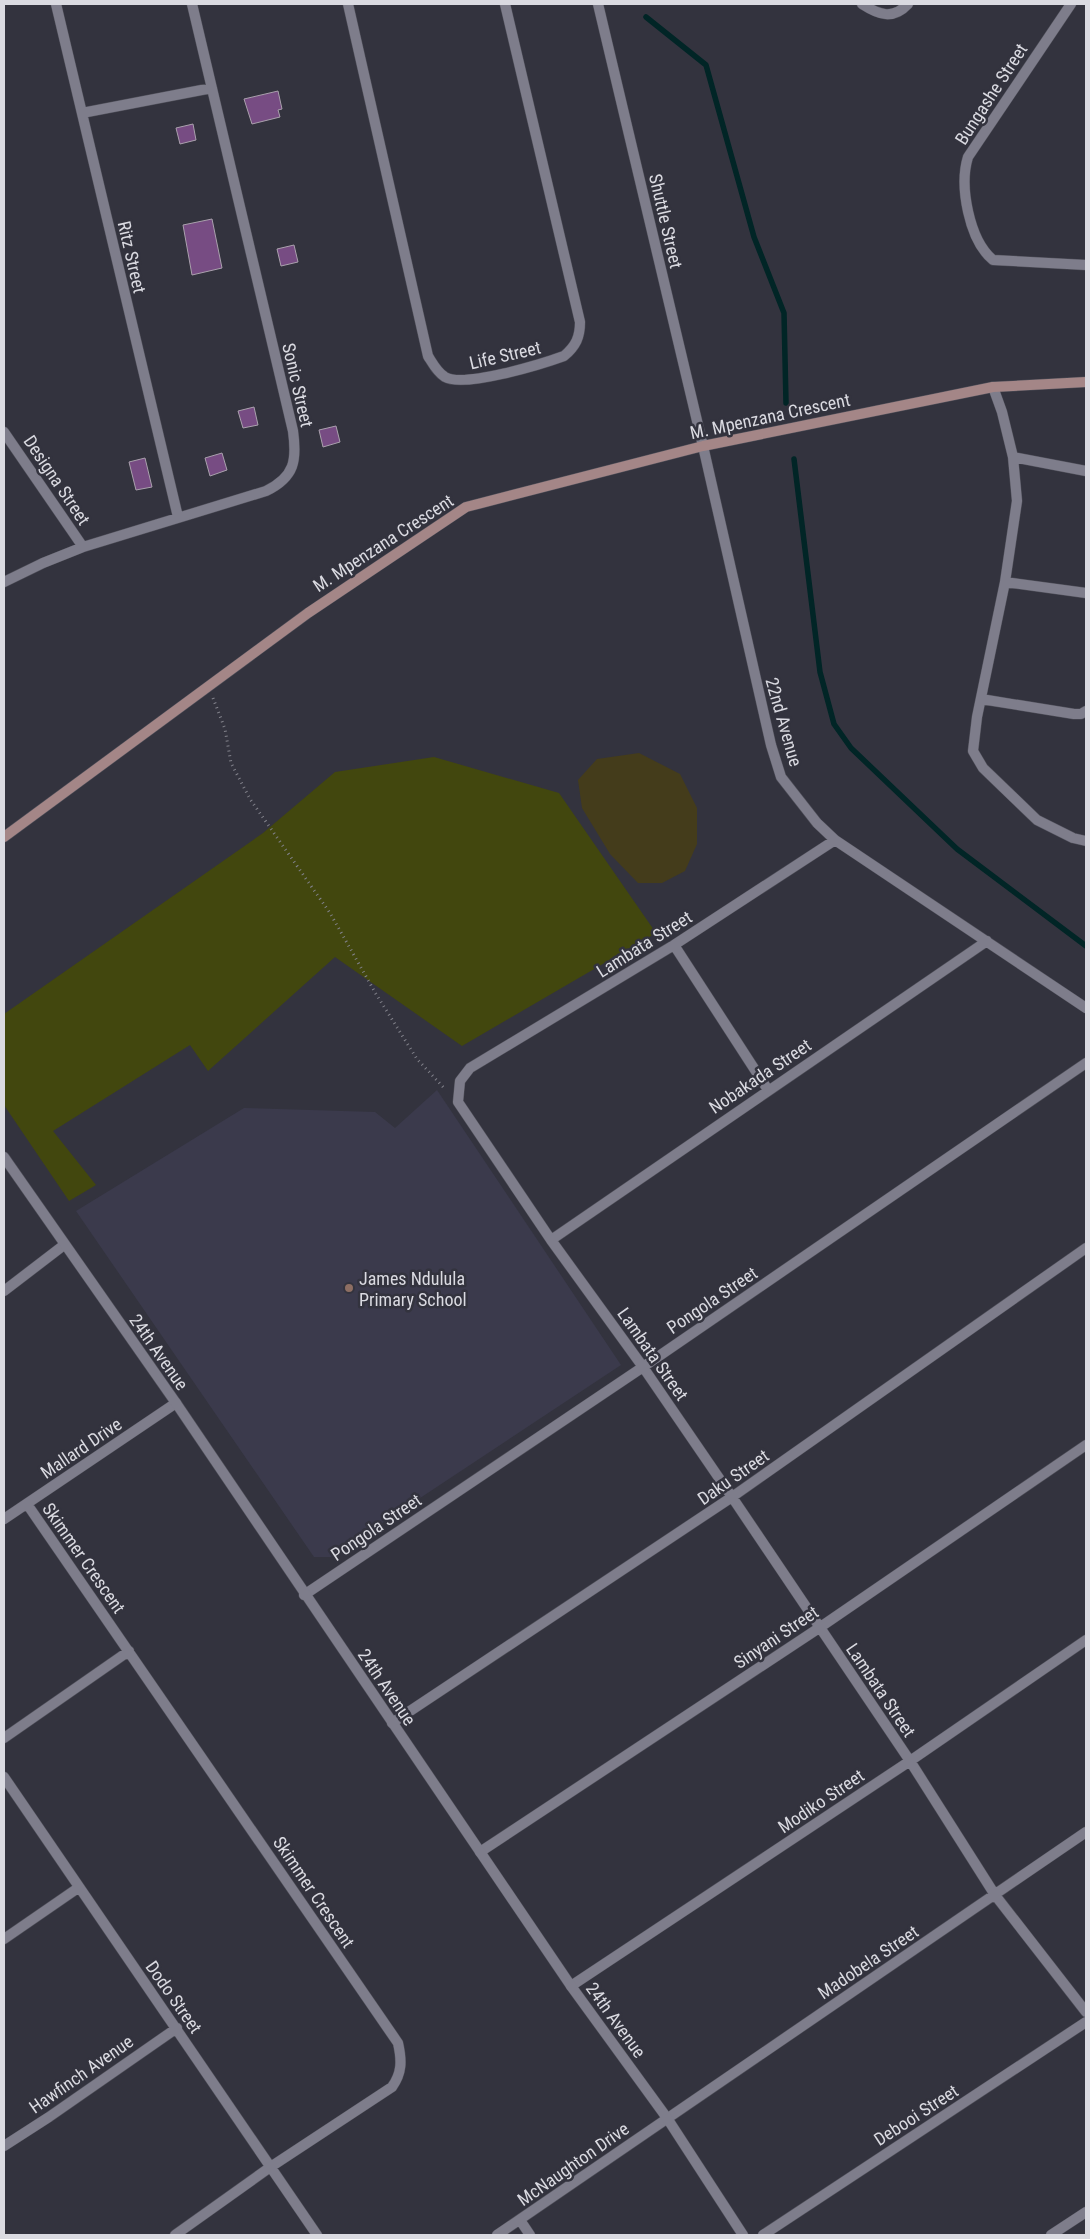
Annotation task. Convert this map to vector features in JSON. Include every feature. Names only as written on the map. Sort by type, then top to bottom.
[{"type":"main road","name":"M. Mpenzana Crescent","points":[[4,838],[308,613],[466,507],[704,446],[993,387],[1029,383],[1086,382]]},
{"type":"street","name":"Ritz Street","points":[[56,4],[178,517]]},
{"type":"street","name":"Sonic Street","points":[[4,582],[43,563],[83,547],[266,491],[277,485],[290,472],[294,462],[295,447],[192,4]]},
{"type":"street","name":"Life Street","points":[[348,4],[428,356],[438,371],[447,378],[457,381],[479,379],[564,356],[572,350],[580,334],[580,322],[505,4]]},
{"type":"street","name":"Shuttle Street","points":[[598,4],[704,446]]},
{"type":"street","points":[[862,4],[881,15],[888,15],[903,10],[908,4]]},
{"type":"street","name":"Bungashe Street","points":[[1071,4],[968,157],[965,168],[965,192],[979,242],[985,253],[993,260],[1086,265]]},
{"type":"street","points":[[82,113],[212,88]]},
{"type":"street","points":[[993,387],[1002,412],[1013,457],[1017,501],[1005,582],[981,699],[973,751],[983,768],[1036,820],[1073,838],[1086,841]]},
{"type":"street","name":"Designa Street","points":[[4,432],[83,547]]},
{"type":"street","name":"22nd Avenue","points":[[704,446],[770,745],[782,777],[817,823],[835,840],[1086,1008]]},
{"type":"street","points":[[1013,457],[1086,472]]},
{"type":"street","points":[[1005,582],[1086,593]]},
{"type":"street","points":[[981,699],[1074,714],[1081,714],[1086,711]]},
{"type":"street","name":"Lambata Street","points":[[835,840],[674,945],[470,1068],[460,1081],[458,1102],[551,1240],[643,1367],[732,1497],[910,1761],[995,1895],[1086,2012]]},
{"type":"street","name":"Nobakada Street","points":[[551,1240],[987,941]]},
{"type":"street","points":[[674,945],[768,1090]]},
{"type":"street","name":"Pongola Street","points":[[304,1595],[643,1367],[1086,1063]]},
{"type":"street","name":"24th Avenue","points":[[4,1157],[176,1403],[304,1595],[571,1986],[667,2118],[743,2235]]},
{"type":"street","points":[[4,1291],[64,1245]]},
{"type":"street","name":"Daku Street","points":[[392,1723],[732,1497],[1086,1248]]},
{"type":"street","name":"Mallard Drive","points":[[4,1519],[176,1403]]},
{"type":"street","name":"Sinyani Street","points":[[480,1852],[819,1628],[1086,1445]]},
{"type":"street","name":"Skimmer Crescent","points":[[27,1504],[398,2044],[402,2059],[401,2070],[392,2087],[269,2168],[174,2235]]},
{"type":"street","name":"Modiko Street","points":[[571,1986],[910,1761],[1086,1640]]},
{"type":"street","points":[[4,1738],[129,1651]]},
{"type":"street","name":"Dodo Street","points":[[4,1777],[78,1888],[176,2028],[269,2168],[317,2235]]},
{"type":"street","name":"Madobela Street","points":[[667,2118],[1086,1832]]},
{"type":"street","points":[[4,1939],[78,1888]]},
{"type":"street","name":"Debooi Street","points":[[763,2235],[1086,2022]]},
{"type":"street","name":"Hawfinch Avenue","points":[[4,2146],[49,2117],[176,2028]]},
{"type":"street","name":"McNaughton Drive","points":[[497,2235],[667,2118]]},
{"type":"street","points":[[1052,2235],[1086,2212]]},
{"type":"street","points":[[520,2220],[530,2235]]},
{"type":"path","points":[[208,686],[225,729],[231,763],[250,799],[330,913],[376,994],[417,1059],[458,1102]]},
{"type":"shaded area","name":"James Ndulula Primary School","points":[[437,1090],[621,1365],[331,1557],[314,1557],[76,1211],[244,1108],[375,1112],[395,1128]]},
{"type":"green space","points":[[434,757],[559,793],[656,933],[462,1046],[335,957],[208,1071],[190,1045],[53,1131],[96,1185],[69,1201],[4,1105],[4,1014],[263,833],[335,772]]},
{"type":"sand","points":[[639,753],[680,774],[697,808],[697,844],[685,871],[662,883],[638,883],[610,854],[582,808],[578,780],[597,759]]},
{"type":"building","points":[[278,91],[282,109],[278,110],[280,117],[252,124],[244,99]]},
{"type":"building","points":[[193,124],[196,140],[180,144],[176,128]]},
{"type":"building","points":[[212,219],[222,268],[192,275],[183,225]]},
{"type":"building","points":[[294,245],[298,262],[281,266],[277,249]]},
{"type":"building","points":[[254,407],[258,425],[243,428],[238,411]]},
{"type":"building","points":[[336,426],[340,442],[323,447],[319,430]]},
{"type":"building","points":[[222,453],[227,470],[210,476],[205,458]]},
{"type":"building","points":[[145,458],[152,487],[136,490],[129,462]]},
{"type":"waterway","points":[[646,17],[706,65],[754,237],[784,313],[786,403]]},
{"type":"waterway","points":[[794,459],[820,672],[834,724],[851,748],[957,849],[1086,946]]},
{"type":"place","name":"James Ndulula Primary School","points":[[349,1288]]}]
